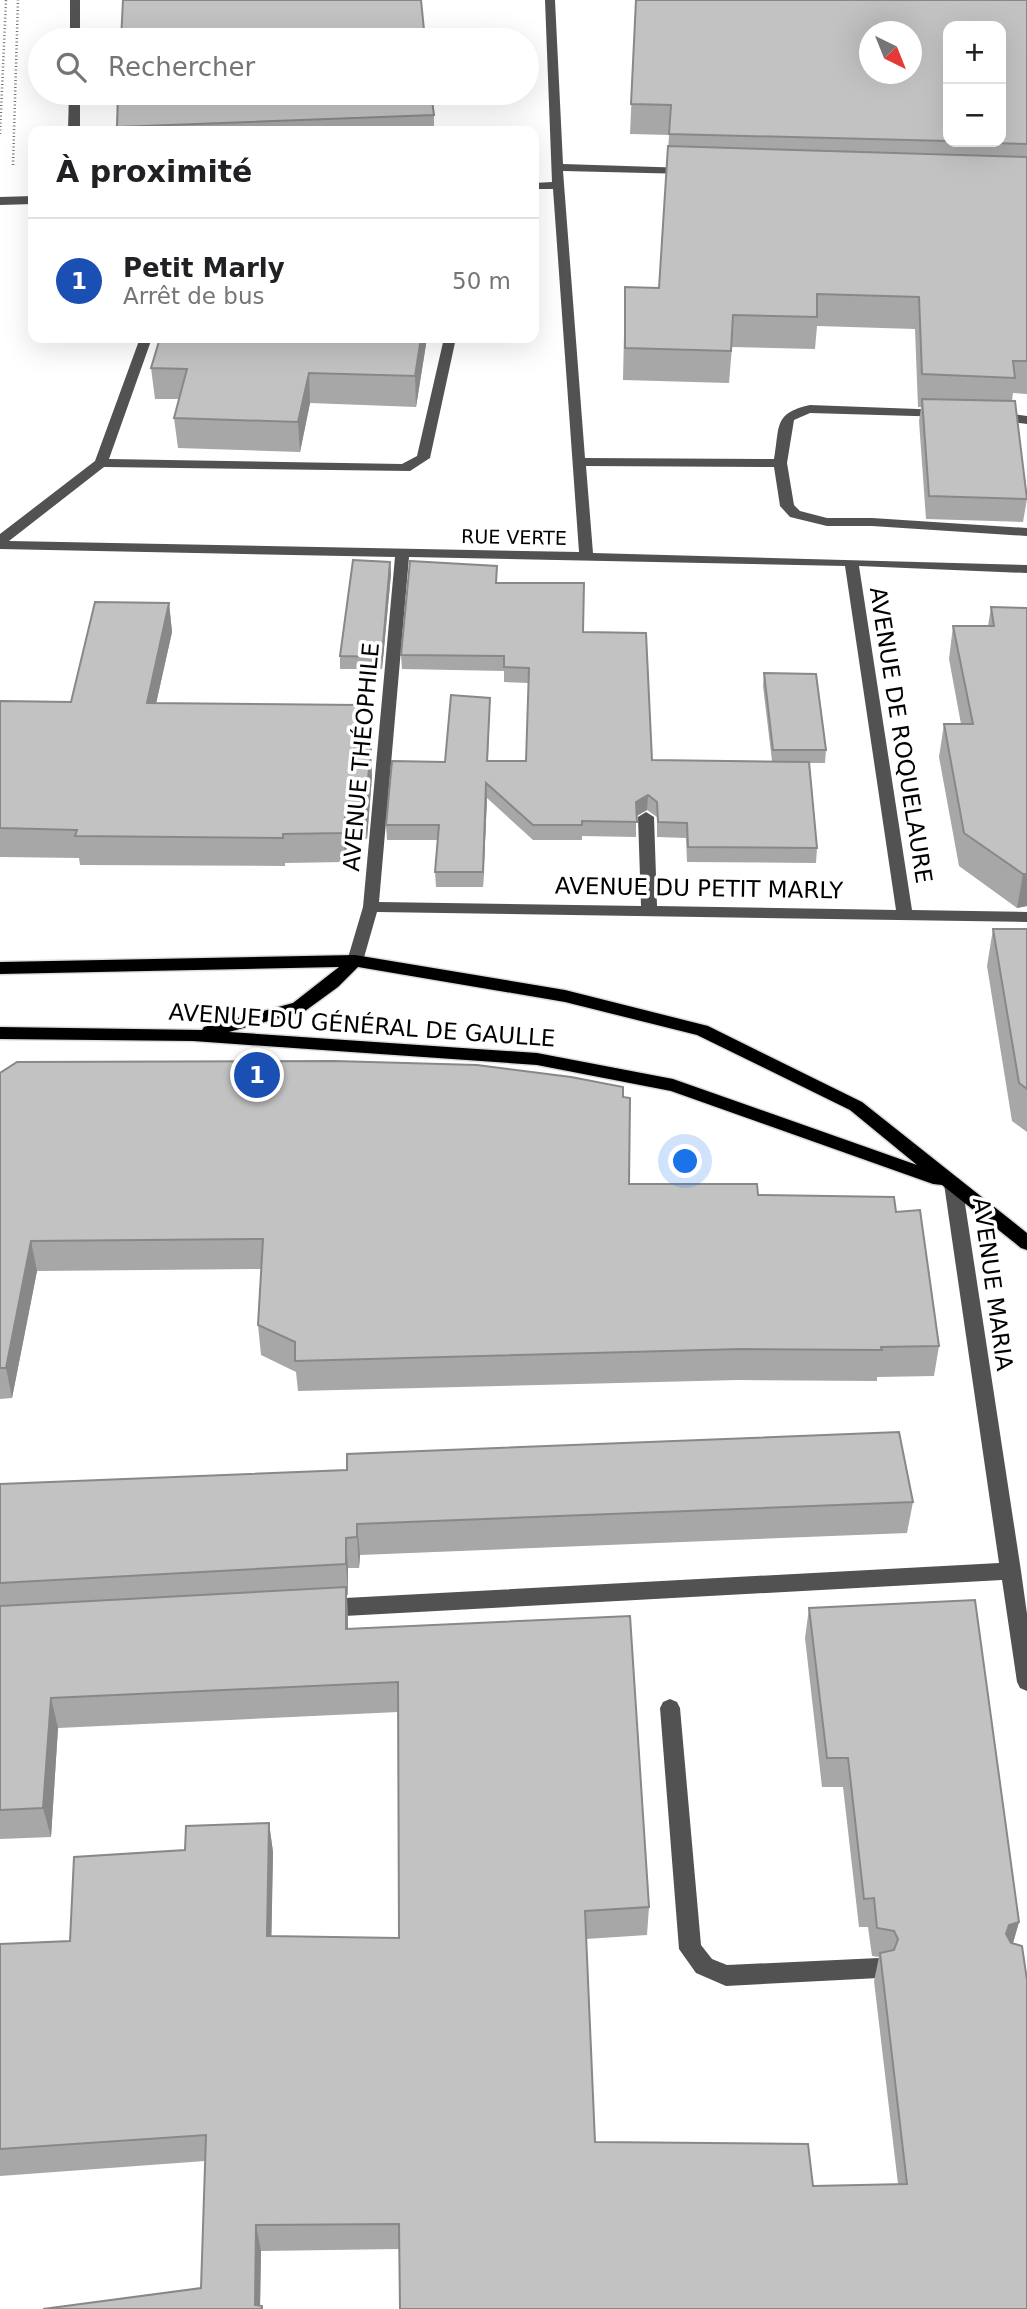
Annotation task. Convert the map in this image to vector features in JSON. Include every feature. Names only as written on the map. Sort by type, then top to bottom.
[{"type":"main road","name":"AVENUE DU GÉNÉRAL DE GAULLE","points":[[0,968],[355,961],[565,996],[702,1030],[856,1106],[1027,1243]]},
{"type":"main road","points":[[193,1035],[299,1007],[332,983],[355,961]]},
{"type":"main road","name":"AVENUE DU GÉNÉRAL DE GAULLE","points":[[0,1033],[193,1035],[537,1059],[673,1085],[953,1184]]},
{"type":"street","points":[[75,0],[75,28]]},
{"type":"street","points":[[550,0],[557,167],[586,558]]},
{"type":"street","points":[[74,105],[74,126]]},
{"type":"street","points":[[557,167],[695,171]]},
{"type":"street","points":[[539,186],[559,185]]},
{"type":"street","points":[[0,201],[28,200]]},
{"type":"street","points":[[0,543],[101,463],[144,343]]},
{"type":"street","points":[[101,463],[405,468],[423,458],[449,343]]},
{"type":"street","points":[[1027,420],[1017,417],[970,415],[810,410],[796,412],[788,418],[780,463],[787,506],[794,514],[810,519],[1027,532]]},
{"type":"street","points":[[580,462],[780,463]]},
{"type":"street","name":"RUE VERTE","points":[[0,543],[402,555],[851,562],[1027,569]]},
{"type":"street","name":"AVENUE THÉOPHILE","points":[[355,961],[371,907],[402,555]]},
{"type":"street","name":"AVENUE DE ROQUELAURE","points":[[851,562],[905,914]]},
{"type":"street","points":[[646,817],[649,910]]},
{"type":"street","name":"AVENUE DU PETIT MARLY","points":[[371,907],[1027,916]]},
{"type":"street","name":"AVENUE MARIA","points":[[953,1184],[1027,1682]]},
{"type":"street","points":[[304,1609],[1011,1571]]},
{"type":"street","points":[[670,1708],[690,1948],[704,1966],[726,1976],[879,1968]]},
{"type":"path","points":[[0,134],[6,0]]},
{"type":"path","points":[[13,171],[18,0]]},
{"type":"building","points":[[123,0],[421,0],[424,28],[122,28]]},
{"type":"building","points":[[636,0],[1027,0],[1027,144],[1006,143],[1006,21],[943,21],[943,141],[669,134],[671,105],[631,104]]},
{"type":"building","points":[[118,105],[433,105],[434,115],[143,126],[117,126]]},
{"type":"building","points":[[668,146],[1027,157],[1027,361],[1013,361],[1015,378],[922,374],[919,297],[817,294],[817,317],[733,315],[731,351],[625,348],[625,287],[659,288]]},
{"type":"building","points":[[158,343],[420,343],[415,376],[309,373],[298,422],[174,418],[187,369],[151,368]]},
{"type":"building","points":[[922,399],[1015,401],[1027,499],[929,496]]},
{"type":"building","points":[[353,560],[390,562],[382,657],[340,656]]},
{"type":"building","points":[[410,561],[497,566],[496,583],[584,583],[583,632],[646,633],[652,760],[809,762],[817,848],[688,847],[687,823],[658,822],[657,802],[648,795],[636,802],[637,822],[582,821],[582,825],[533,825],[486,783],[483,872],[435,872],[439,825],[386,825],[392,761],[445,762],[451,695],[490,698],[487,761],[526,761],[529,668],[504,667],[504,656],[401,655]]},
{"type":"building","points":[[95,602],[169,603],[147,703],[359,705],[354,747],[371,747],[365,811],[346,810],[343,833],[283,834],[283,838],[75,836],[77,830],[0,828],[0,701],[71,702]]},
{"type":"building","points":[[991,607],[1027,608],[1027,874],[1023,874],[964,833],[944,724],[973,724],[953,626],[994,626]]},
{"type":"building","points":[[764,673],[816,674],[826,750],[773,750]]},
{"type":"building","points":[[993,929],[1027,929],[1027,1089],[1019,1083]]},
{"type":"building","points":[[334,1061],[477,1065],[571,1077],[623,1087],[623,1097],[630,1098],[629,1184],[757,1184],[758,1195],[894,1197],[896,1212],[920,1210],[939,1346],[881,1347],[882,1350],[741,1349],[295,1361],[295,1342],[258,1325],[263,1239],[31,1241],[6,1368],[0,1368],[0,1073],[17,1062]]},
{"type":"building","points":[[899,1432],[913,1502],[357,1524],[357,1537],[346,1538],[346,1564],[0,1583],[0,1484],[347,1470],[347,1454]]},
{"type":"building","points":[[346,1587],[346,1629],[630,1616],[649,1907],[585,1911],[595,2142],[808,2144],[813,2186],[907,2184],[880,1953],[894,1950],[898,1939],[894,1931],[877,1928],[874,1898],[864,1899],[848,1758],[827,1758],[809,1608],[975,1600],[1019,1922],[1009,1925],[1006,1934],[1011,1943],[1022,1946],[1027,1980],[1027,2309],[400,2309],[399,2224],[256,2225],[255,2305],[262,2306],[262,2309],[43,2309],[201,2288],[206,2135],[0,2149],[0,1944],[70,1941],[74,1857],[185,1850],[186,1826],[269,1823],[267,1936],[399,1938],[398,1682],[51,1698],[43,1808],[0,1810],[0,1606]]},
{"type":"place","name":"Petit Marly","points":[[257,1075]]}]
